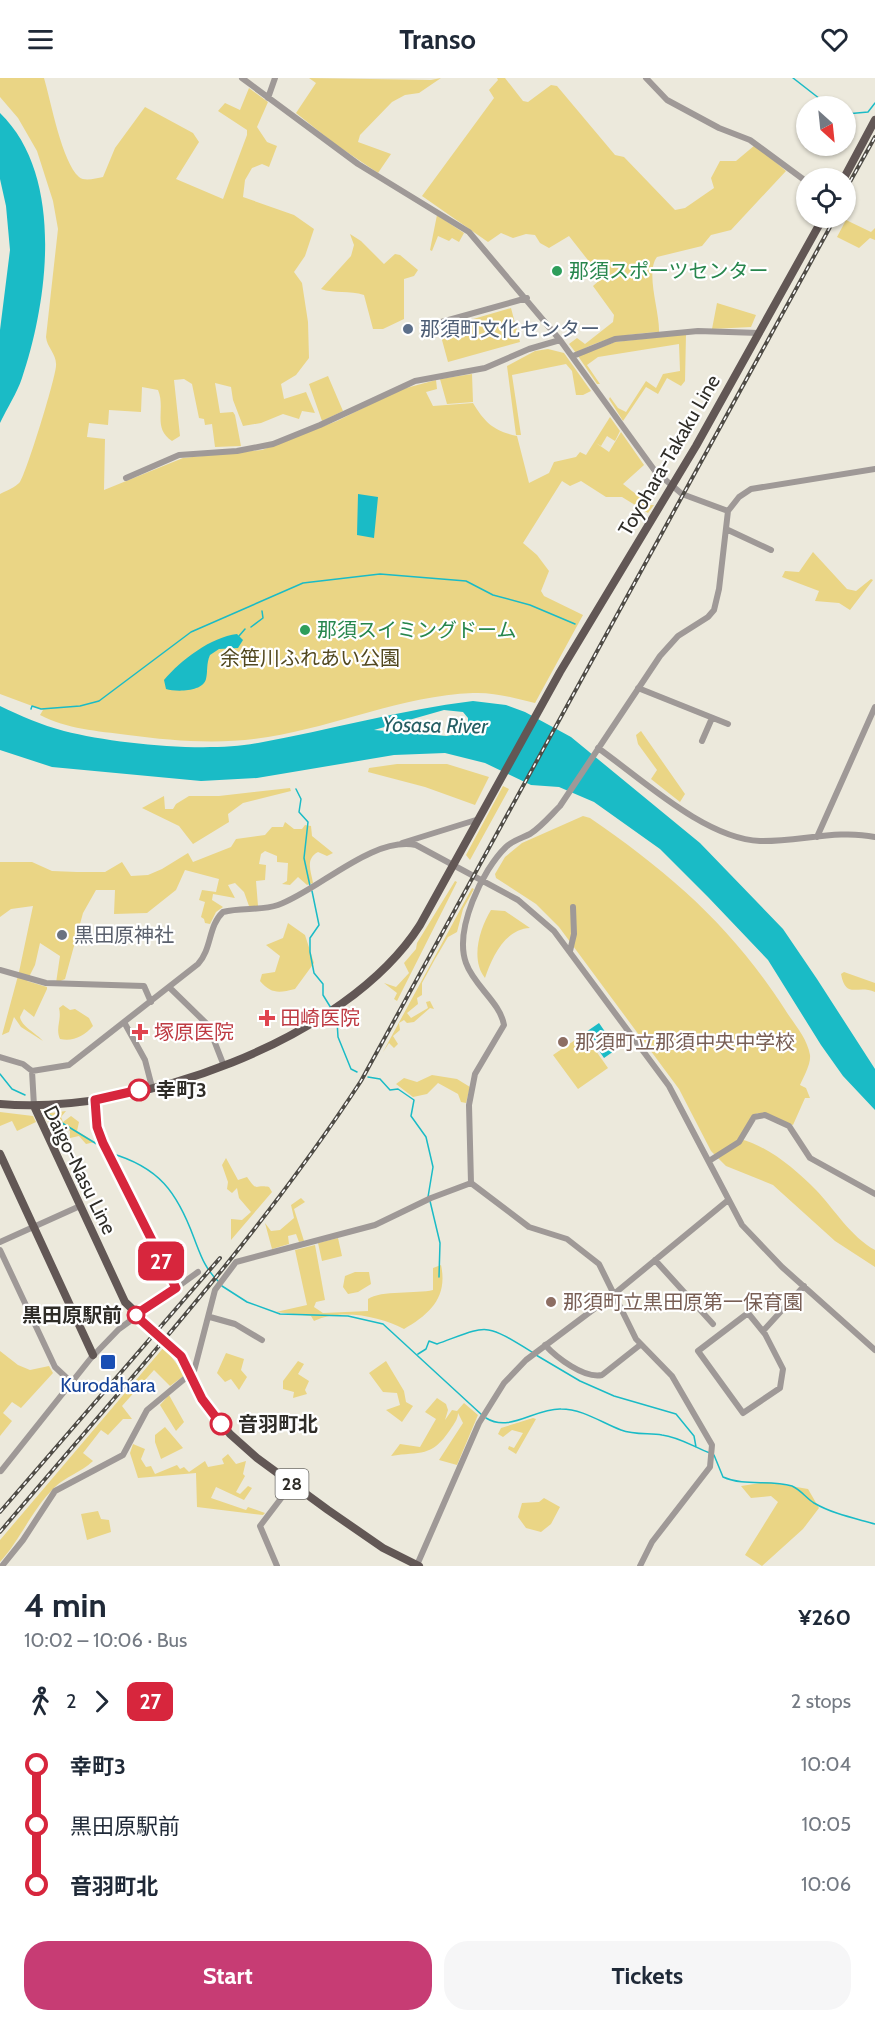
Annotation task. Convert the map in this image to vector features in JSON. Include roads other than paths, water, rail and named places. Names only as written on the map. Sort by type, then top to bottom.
[{"type":"main road","points":[[849,168],[875,120]]},
{"type":"main road","name":"Toyohara-Takaku Line","points":[[478,819],[817,228]]},
{"type":"main road","points":[[34,1106],[95,1100],[152,1087],[224,1066],[264,1048],[330,1011],[382,971],[414,935],[478,819]]},
{"type":"main road","name":"Daigo-Nasu Line","points":[[0,1104],[34,1106],[121,1295],[135,1315],[176,1350],[191,1374],[202,1399],[230,1434],[243,1448],[383,1548],[418,1565]]},
{"type":"main road","points":[[0,1156],[93,1355]]},
{"type":"street","points":[[242,78],[358,164],[469,231],[573,356],[644,458],[670,487],[690,498],[728,511]]},
{"type":"street","points":[[268,98],[276,78]]},
{"type":"street","points":[[646,78],[667,100],[719,128],[750,140],[796,174]]},
{"type":"street","points":[[427,326],[527,298]]},
{"type":"street","points":[[573,356],[615,339],[699,331],[759,333]]},
{"type":"street","points":[[126,478],[179,455],[237,451],[273,444],[415,381],[485,368],[539,345],[560,340]]},
{"type":"street","points":[[471,1183],[468,1137],[470,1096],[479,1063],[504,1028],[502,1016],[472,976],[464,956],[462,936],[466,919],[484,881],[508,845],[538,828],[560,806],[669,644],[708,617],[714,610],[719,589],[728,511],[739,496],[751,489],[875,469]]},
{"type":"street","points":[[726,529],[771,550]]},
{"type":"street","points":[[638,688],[728,724]]},
{"type":"street","points":[[817,837],[875,707]]},
{"type":"street","points":[[702,741],[712,718]]},
{"type":"street","points":[[598,748],[716,831],[761,841],[817,837],[875,837]]},
{"type":"street","points":[[0,1057],[23,1064],[32,1071],[69,1065],[151,1002],[203,958],[214,925],[223,912],[278,905],[378,852],[426,833],[478,819]]},
{"type":"street","points":[[399,844],[416,845],[454,864],[532,910],[554,931],[669,1086],[709,1161],[727,1201],[742,1225],[760,1245],[875,1350]]},
{"type":"street","points":[[570,951],[574,934],[573,907]]},
{"type":"street","points":[[0,970],[46,983],[144,986],[151,1002]]},
{"type":"street","points":[[169,987],[208,1025],[224,1066]]},
{"type":"street","points":[[124,1022],[145,1060],[152,1087]]},
{"type":"street","points":[[32,1071],[34,1106]]},
{"type":"street","points":[[95,1100],[96,1123],[100,1137],[176,1288]]},
{"type":"street","points":[[709,1161],[739,1142],[754,1117],[765,1115],[793,1129],[810,1158],[875,1194]]},
{"type":"street","points":[[2,1566],[23,1540],[55,1491],[123,1455],[147,1410],[191,1374],[198,1362],[216,1288],[236,1262],[375,1225],[412,1206],[471,1183]]},
{"type":"street","points":[[471,1183],[529,1227],[567,1239],[602,1267],[640,1345],[672,1376],[698,1417],[713,1451],[710,1467],[652,1542],[640,1566]]},
{"type":"street","points":[[418,1565],[487,1409],[510,1377],[545,1345],[614,1294],[727,1201]]},
{"type":"street","points":[[0,1242],[80,1206]]},
{"type":"street","points":[[0,1250],[55,1366],[70,1382]]},
{"type":"street","points":[[655,1260],[713,1324]]},
{"type":"street","points":[[1,1471],[43,1422],[70,1382],[93,1355],[135,1315],[198,1272]]},
{"type":"street","points":[[763,1331],[804,1286]]},
{"type":"street","points":[[748,1313],[763,1331],[783,1369],[780,1388],[741,1412],[698,1348],[748,1313]]},
{"type":"street","points":[[210,1317],[235,1324],[262,1340]]},
{"type":"street","points":[[545,1345],[564,1360],[595,1376],[602,1375],[640,1345]]},
{"type":"street","points":[[277,1566],[261,1526],[292,1484]]},
{"type":"water","points":[[0,113],[21,139],[35,170],[42,204],[45,240],[44,277],[31,347],[20,384],[0,423],[0,330],[10,250],[6,206],[0,179]]},
{"type":"water","points":[[358,494],[378,497],[374,538],[357,535]]},
{"type":"water","points":[[237,634],[243,640],[238,648],[219,649],[210,655],[204,683],[195,689],[176,691],[166,689],[164,680],[188,657],[217,640]]},
{"type":"water","points":[[473,701],[506,705],[525,712],[571,737],[700,843],[783,929],[817,979],[875,1069],[875,1110],[843,1076],[768,960],[708,897],[660,849],[594,802],[559,787],[531,785],[485,763],[445,753],[394,755],[257,778],[201,781],[52,767],[0,750],[0,706],[47,726],[85,736],[161,746],[213,747],[258,743]],"holes":[[[444,710],[463,712],[468,718],[468,732],[447,736],[374,730]]]},
{"type":"water","points":[[599,1023],[617,1049],[604,1058],[586,1032]]},
{"type":"waterway","points":[[793,78],[816,96]]},
{"type":"waterway","points":[[856,113],[868,112],[875,103]]},
{"type":"waterway","points":[[31,709],[32,706],[41,709],[80,706],[99,701],[191,632],[303,583],[380,574],[466,581],[493,595],[530,605],[575,624]]},
{"type":"waterway","points":[[251,627],[263,618],[262,611]]},
{"type":"waterway","points":[[239,636],[245,629]]},
{"type":"waterway","points":[[296,789],[301,799],[299,812],[308,822],[304,858],[310,886]]},
{"type":"waterway","points":[[312,891],[319,925],[310,938],[310,952],[314,973],[323,984],[323,995],[331,1008]]},
{"type":"waterway","points":[[333,1012],[337,1021],[338,1037],[351,1069],[357,1072]]},
{"type":"waterway","points":[[0,1074],[12,1089],[25,1095]]},
{"type":"waterway","points":[[368,1077],[380,1079],[390,1090],[398,1089],[414,1100],[411,1116],[426,1137],[433,1167],[428,1197]]},
{"type":"waterway","points":[[49,1115],[100,1146],[105,1152]]},
{"type":"waterway","points":[[110,1153],[141,1166],[164,1183],[181,1207],[201,1256],[219,1282]]},
{"type":"waterway","points":[[430,1201],[440,1243],[439,1277]]},
{"type":"waterway","points":[[222,1286],[247,1302],[280,1314],[348,1316],[383,1324],[482,1415]]},
{"type":"waterway","points":[[418,1354],[426,1349],[429,1341],[437,1344],[477,1330],[494,1331],[532,1352]]},
{"type":"waterway","points":[[536,1355],[580,1381],[614,1396],[676,1414],[694,1436],[696,1447]]},
{"type":"waterway","points":[[486,1418],[504,1423],[551,1410],[569,1410],[585,1414],[626,1432],[668,1436],[710,1453]]},
{"type":"waterway","points":[[714,1455],[723,1477],[740,1482],[792,1486],[821,1507],[875,1524]]},
{"type":"railway","points":[[856,171],[875,137]]},
{"type":"railway","points":[[0,1532],[233,1256],[278,1199],[361,1081],[830,228]]},
{"type":"railway","points":[[0,1512],[220,1258]]},
{"type":"place","name":"那須スポーツセンター","points":[[557,271]]},
{"type":"place","name":"那須町文化センター","points":[[408,329]]},
{"type":"place","name":"那須スイミングドーム","points":[[305,630]]},
{"type":"place","name":"黒田原神社","points":[[62,935]]},
{"type":"place","name":"田崎医院","points":[[267,1018]]},
{"type":"place","name":"塚原医院","points":[[140,1032]]},
{"type":"place","name":"那須町立那須中央中学校","points":[[563,1042]]},
{"type":"place","name":"幸町3","points":[[139,1090]]},
{"type":"place","name":"那須町立黒田原第一保育園","points":[[551,1302]]},
{"type":"place","name":"黒田原駅前","points":[[136,1315]]},
{"type":"place","name":"Kurodahara","points":[[108,1362]]},
{"type":"place","name":"音羽町北","points":[[221,1424]]},
{"type":"park label","name":"余笹川ふれあい公園","points":[[310,658]]},
{"type":"water label","name":"Yosasa River","points":[[435,725]]}]
